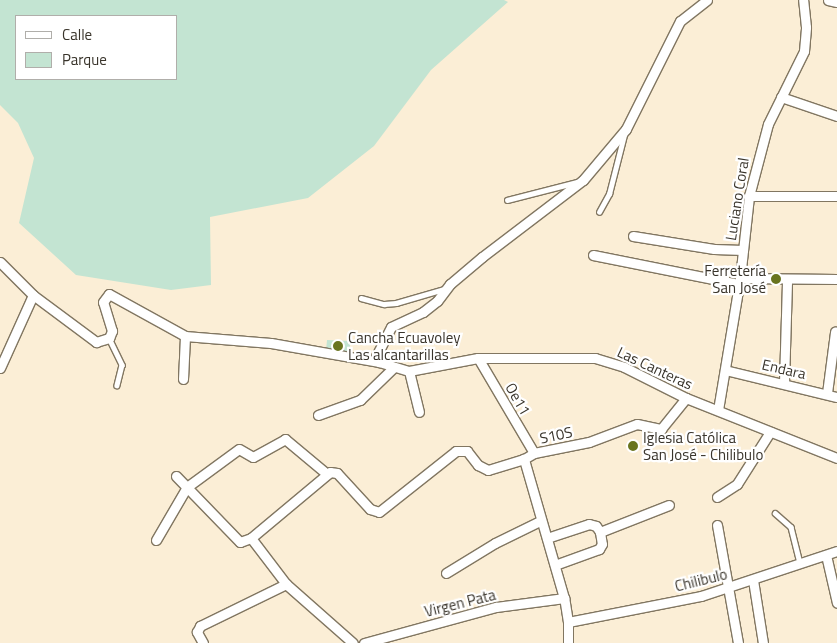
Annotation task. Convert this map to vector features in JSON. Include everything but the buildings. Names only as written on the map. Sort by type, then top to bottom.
[{"type":"street","points":[[379,362],[376,356],[378,348],[391,327],[423,312],[446,290],[583,180],[626,129],[680,21],[707,0]]},
{"type":"street","name":"Luciano Coral","points":[[718,410],[739,281],[749,196],[758,151],[781,97],[804,51],[806,27],[804,0]]},
{"type":"street","points":[[828,0],[837,2]]},
{"type":"street","points":[[781,97],[837,116]]},
{"type":"street","points":[[749,196],[837,196]]},
{"type":"street","points":[[633,236],[714,249],[743,250]]},
{"type":"street","points":[[592,255],[739,281],[837,279]]},
{"type":"street","points":[[0,262],[33,295],[96,342],[109,338],[112,332],[103,302],[109,294],[185,336],[183,379]]},
{"type":"street","points":[[784,383],[787,279]]},
{"type":"street","points":[[0,368],[33,295]]},
{"type":"street","points":[[827,393],[835,332]]},
{"type":"street","name":"Las Canteras","points":[[185,336],[271,343],[379,362],[393,368],[409,371],[478,358],[595,358],[624,367],[686,398],[837,458]]},
{"type":"street","name":"Oe11","points":[[478,358],[534,454]]},
{"type":"street","points":[[318,415],[360,400],[393,368]]},
{"type":"street","name":"Endara","points":[[725,370],[827,393],[837,397]]},
{"type":"street","points":[[409,371],[419,412]]},
{"type":"street","name":"S10S","points":[[568,643],[568,622],[564,598],[547,538],[540,522],[524,459],[534,454],[589,442],[638,424],[661,429],[686,398]]},
{"type":"street","points":[[717,497],[740,481],[770,432]]},
{"type":"street","points":[[156,540],[186,487],[234,451],[244,450],[253,457],[285,439],[326,474]]},
{"type":"street","points":[[176,476],[234,538],[240,542],[251,538],[326,474],[337,473],[370,509],[379,512],[456,451],[467,451],[478,465],[488,470],[524,459]]},
{"type":"street","points":[[600,532],[669,505]]},
{"type":"street","points":[[446,573],[495,543],[540,522]]},
{"type":"street","points":[[547,538],[588,524],[596,526],[600,532],[602,544],[599,549],[555,565]]},
{"type":"street","points":[[717,525],[738,643]]},
{"type":"street","points":[[251,538],[286,584],[352,643]]},
{"type":"street","name":"Chilibulo","points":[[568,622],[728,588],[837,551]]},
{"type":"street","points":[[826,555],[837,603]]},
{"type":"street","points":[[753,580],[763,643]]},
{"type":"street","points":[[203,643],[196,632],[200,626],[286,584]]},
{"type":"street","name":"Virgen Pata","points":[[364,643],[496,607],[564,598]]},
{"type":"lane","points":[[598,212],[616,174],[626,129]]},
{"type":"lane","points":[[507,200],[583,180]]},
{"type":"lane","points":[[361,298],[384,304],[396,303],[440,289],[446,290]]},
{"type":"lane","points":[[109,338],[122,365],[117,385]]},
{"type":"lane","points":[[775,513],[791,527],[800,564]]},
{"type":"green space","points":[[0,0],[504,0],[508,2],[431,70],[374,146],[308,198],[210,217],[211,285],[171,290],[76,275],[19,223],[34,158],[18,123],[0,105]]},
{"type":"green space","name":"Cancha Ecuavoley Las alcantarillas","points":[[327,340],[350,341],[350,354],[326,351]]},
{"type":"place","name":"Ferretería San José","points":[[776,279]]},
{"type":"place","name":"Cancha Ecuavoley Las alcantarillas","points":[[338,346]]},
{"type":"place","name":"Iglesia Católica San José - Chilibulo","points":[[633,446]]}]
